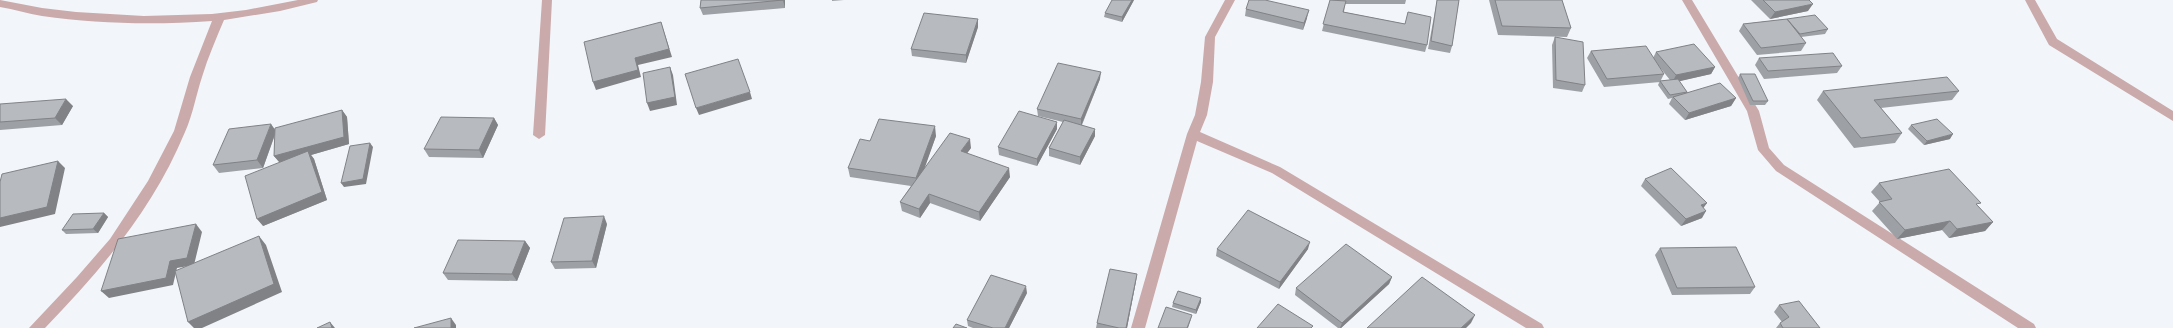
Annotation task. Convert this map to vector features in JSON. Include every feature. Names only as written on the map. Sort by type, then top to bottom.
[{"type":"street","points":[[0,2],[40,12],[89,17],[219,18],[282,8],[313,0]]},
{"type":"street","points":[[539,135],[547,0]]},
{"type":"street","points":[[1138,328],[1193,134],[1202,115],[1207,82],[1210,37],[1230,0]]},
{"type":"street","points":[[1687,0],[1753,111],[1764,150],[1780,168],[2029,328]]},
{"type":"street","points":[[2030,0],[2053,42],[2173,117]]},
{"type":"street","points":[[36,328],[82,281],[114,243],[153,184],[180,131],[196,76],[219,18]]},
{"type":"street","points":[[1193,134],[1276,170],[1538,328]]},
{"type":"building","points":[[701,0],[783,0],[700,8]]},
{"type":"building","points":[[1112,0],[1132,0],[1122,17],[1105,13]]},
{"type":"building","points":[[1249,0],[1265,0],[1309,10],[1304,23],[1246,9]]},
{"type":"building","points":[[1330,0],[1346,1],[1343,12],[1405,24],[1408,12],[1431,17],[1427,45],[1323,24]]},
{"type":"building","points":[[1437,0],[1459,0],[1452,46],[1431,41]]},
{"type":"building","points":[[1495,0],[1562,0],[1571,28],[1502,26]]},
{"type":"building","points":[[1763,0],[1809,0],[1813,4],[1775,12]]},
{"type":"building","points":[[924,13],[978,19],[966,55],[911,49]]},
{"type":"building","points":[[1815,15],[1828,29],[1800,34],[1787,19]]},
{"type":"building","points":[[1787,19],[1806,43],[1761,48],[1743,24]]},
{"type":"building","points":[[661,22],[669,49],[635,58],[638,70],[593,82],[584,42]]},
{"type":"building","points":[[1555,37],[1583,42],[1585,85],[1556,80]]},
{"type":"building","points":[[1694,44],[1715,67],[1676,75],[1656,52]]},
{"type":"building","points":[[1646,46],[1664,74],[1607,79],[1591,51]]},
{"type":"building","points":[[1833,53],[1842,66],[1768,71],[1759,58]]},
{"type":"building","points":[[738,59],[750,92],[696,108],[685,74]]},
{"type":"building","points":[[1058,63],[1101,72],[1081,119],[1037,109]]},
{"type":"building","points":[[670,67],[675,97],[647,103],[643,73]]},
{"type":"building","points":[[1740,74],[1755,74],[1768,101],[1753,101]]},
{"type":"building","points":[[1947,77],[1959,91],[1874,100],[1902,133],[1861,138],[1823,91]]},
{"type":"building","points":[[1678,79],[1687,92],[1670,95],[1660,81]]},
{"type":"building","points":[[1720,83],[1736,98],[1689,113],[1673,97]]},
{"type":"building","points":[[66,99],[55,118],[0,122],[0,104]]},
{"type":"building","points":[[342,110],[344,137],[274,156],[275,128]]},
{"type":"building","points":[[1019,111],[1057,122],[1037,159],[998,147]]},
{"type":"building","points":[[441,117],[494,118],[479,150],[424,149]]},
{"type":"building","points":[[879,119],[935,126],[916,178],[848,168],[860,139],[870,141]]},
{"type":"building","points":[[1937,119],[1953,134],[1927,141],[1911,125]]},
{"type":"building","points":[[1064,120],[1095,129],[1080,157],[1049,148]]},
{"type":"building","points":[[271,124],[257,160],[213,165],[229,129]]},
{"type":"building","points":[[950,133],[970,139],[961,151],[1009,168],[979,212],[929,194],[919,209],[900,202]]},
{"type":"building","points":[[370,143],[363,179],[341,183],[350,146]]},
{"type":"building","points":[[308,151],[322,192],[257,219],[245,176]]},
{"type":"building","points":[[58,161],[47,207],[0,218],[0,182],[2,174]]},
{"type":"building","points":[[1671,168],[1707,203],[1701,205],[1706,211],[1686,219],[1645,179]]},
{"type":"building","points":[[1949,169],[1981,203],[1976,204],[1993,222],[1957,229],[1950,221],[1905,230],[1879,202],[1892,199],[1879,183]]},
{"type":"building","points":[[1248,210],[1310,242],[1280,282],[1217,249]]},
{"type":"building","points":[[104,213],[93,229],[62,230],[73,214]]},
{"type":"building","points":[[604,216],[592,261],[551,262],[564,218]]},
{"type":"building","points":[[196,224],[187,258],[170,261],[166,278],[101,291],[118,239]]},
{"type":"building","points":[[259,236],[274,284],[188,322],[175,271]]},
{"type":"building","points":[[458,240],[525,241],[512,274],[443,273]]},
{"type":"building","points":[[1346,244],[1392,277],[1342,323],[1296,288]]},
{"type":"building","points":[[1736,247],[1755,287],[1677,288],[1660,248]]},
{"type":"building","points":[[1110,269],[1137,274],[1126,328],[1097,323]]},
{"type":"building","points":[[991,275],[1026,286],[1005,328],[993,328],[967,320]]},
{"type":"building","points":[[1422,277],[1475,315],[1461,328],[1367,328]]},
{"type":"building","points":[[1178,291],[1201,298],[1196,310],[1173,303]]},
{"type":"building","points":[[1799,301],[1820,328],[1783,328],[1780,323],[1789,317],[1779,305]]},
{"type":"building","points":[[1278,304],[1313,326],[1311,328],[1257,328]]},
{"type":"building","points":[[1166,307],[1192,315],[1187,328],[1158,328]]},
{"type":"building","points":[[451,318],[451,328],[414,328]]},
{"type":"building","points":[[330,322],[332,328],[317,328]]},
{"type":"building","points":[[956,324],[967,328],[953,328]]}]
